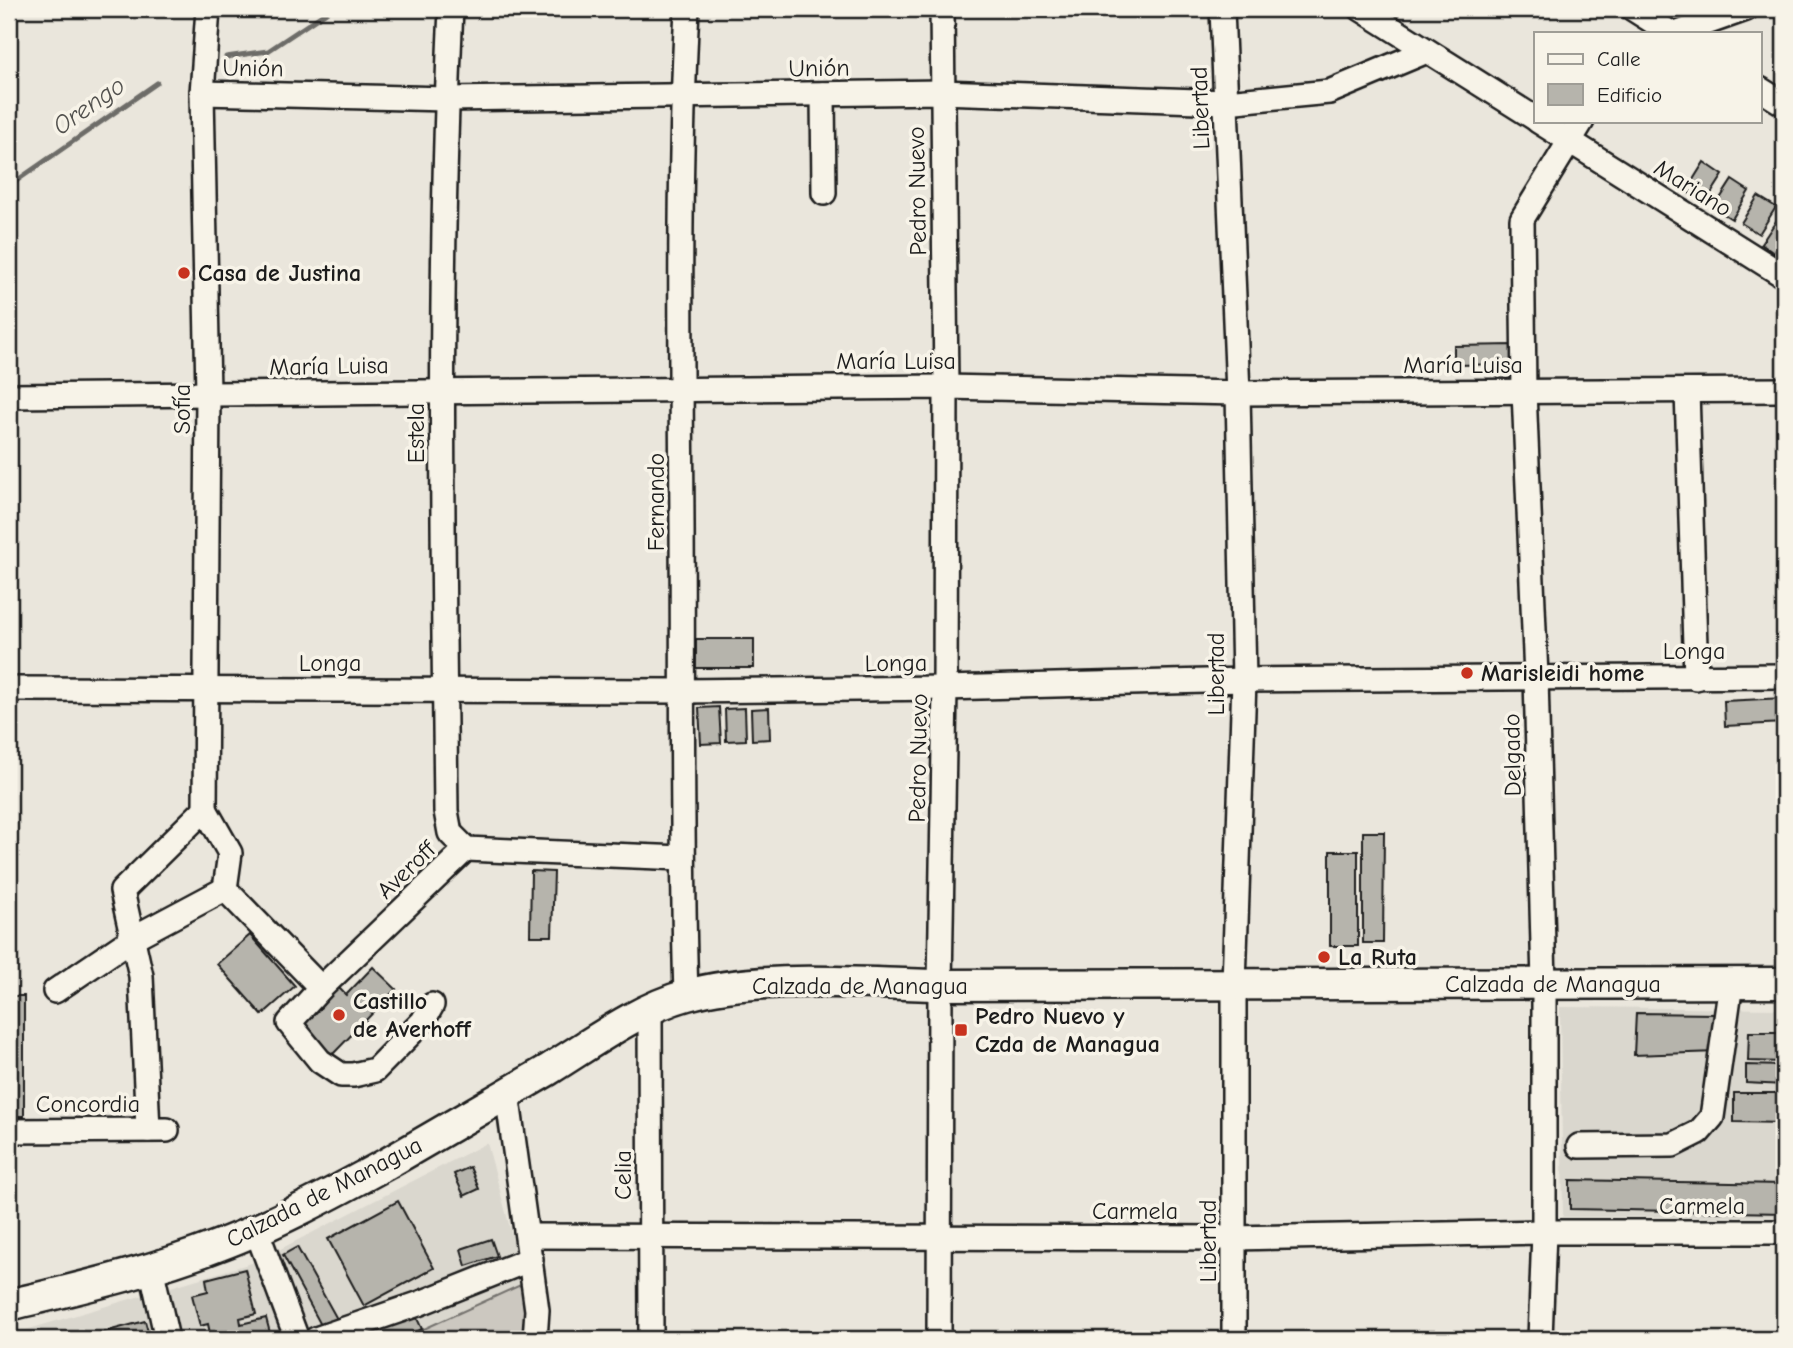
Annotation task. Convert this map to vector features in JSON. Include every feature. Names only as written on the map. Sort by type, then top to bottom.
[{"type":"main road","name":"Calzada de Managua","points":[[9,1305],[110,1280],[218,1246],[256,1229],[386,1163],[650,1010],[686,995],[712,990],[780,983],[1784,983]]},
{"type":"street","name":"Sofía","points":[[205,808],[208,393],[202,93],[208,9]]},
{"type":"street","name":"Estela","points":[[451,9],[442,391],[446,811],[450,834],[466,849]]},
{"type":"street","name":"Fernando","points":[[686,995],[681,390],[682,96],[687,9]]},
{"type":"street","name":"Pedro Nuevo","points":[[939,1339],[940,985],[946,688],[942,9]]},
{"type":"street","name":"Libertad","points":[[1222,9],[1238,393],[1244,680],[1234,984],[1234,1339]]},
{"type":"street","name":"Mariano","points":[[1361,9],[1534,118]]},
{"type":"street","points":[[1633,9],[1669,32]]},
{"type":"street","points":[[1681,32],[1746,9]]},
{"type":"street","name":"Unión","points":[[202,93],[447,99],[942,92],[1226,102],[1329,92],[1427,51]]},
{"type":"street","points":[[1762,90],[1784,104]]},
{"type":"street","points":[[823,94],[824,193]]},
{"type":"street","name":"Mariano","points":[[1540,122],[1784,276]]},
{"type":"street","name":"Delgado","points":[[1541,1339],[1544,984],[1536,677],[1524,391],[1522,219],[1581,122]]},
{"type":"street","name":"María Luisa","points":[[9,396],[946,387],[1238,393],[1784,390]]},
{"type":"street","points":[[1687,391],[1696,678]]},
{"type":"street","name":"Longa","points":[[9,689],[683,691],[946,688],[1244,680],[1784,676]]},
{"type":"street","points":[[133,938],[122,891],[205,808],[230,853],[225,889]]},
{"type":"street","name":"Averoff","points":[[432,1005],[423,1021],[375,1070],[353,1075],[341,1075],[320,1060],[289,1023],[321,988],[466,849],[683,858]]},
{"type":"street","points":[[55,990],[133,938],[225,889]]},
{"type":"street","points":[[225,889],[321,988]]},
{"type":"street","name":"Concordia","points":[[9,1130],[157,1130],[141,975],[133,938]]},
{"type":"street","points":[[1579,1146],[1673,1145],[1699,1132],[1712,1117],[1731,983]]},
{"type":"street","name":"Celia","points":[[650,1010],[651,1339]]},
{"type":"street","points":[[507,1093],[537,1310],[535,1339]]},
{"type":"street","points":[[256,1229],[297,1339]]},
{"type":"street","name":"Carmela","points":[[529,1248],[649,1237],[1234,1238],[1544,1232],[1784,1232]]},
{"type":"street","points":[[316,1339],[418,1304],[529,1248]]},
{"type":"street","points":[[151,1267],[167,1339]]},
{"type":"shaded area","points":[[1560,1007],[1784,1009],[1784,1217],[1563,1217]]},
{"type":"shaded area","points":[[487,1143],[525,1283],[402,1339],[9,1339],[9,1335],[255,1262]]},
{"type":"shaded area","points":[[525,1283],[530,1339],[402,1339]]},
{"type":"building","points":[[1704,162],[1723,175],[1705,203],[1686,191]]},
{"type":"building","points":[[1732,180],[1749,191],[1732,219],[1714,208]]},
{"type":"building","points":[[1758,196],[1776,207],[1759,234],[1741,223]]},
{"type":"building","points":[[1784,209],[1784,237],[1774,253],[1761,244]]},
{"type":"building","points":[[1513,345],[1513,364],[1454,365],[1454,346]]},
{"type":"building","points":[[696,639],[754,639],[754,668],[696,668]]},
{"type":"building","points":[[1784,698],[1784,723],[1725,726],[1724,701]]},
{"type":"building","points":[[719,707],[721,743],[701,744],[699,708]]},
{"type":"building","points":[[745,708],[746,740],[726,741],[725,709]]},
{"type":"building","points":[[769,708],[770,739],[752,740],[751,709]]},
{"type":"building","points":[[1363,832],[1384,832],[1383,943],[1363,943]]},
{"type":"building","points":[[1330,851],[1358,851],[1358,946],[1330,946]]},
{"type":"building","points":[[531,871],[554,872],[552,936],[530,936]]},
{"type":"building","points":[[250,935],[295,986],[262,1015],[217,964]]},
{"type":"building","name":"Castillo de Averhoff","points":[[373,967],[396,989],[332,1055],[300,1023],[336,985],[346,995]]},
{"type":"building","points":[[9,996],[24,996],[24,1116],[9,1116]]},
{"type":"building","points":[[1636,1013],[1717,1014],[1717,1052],[1634,1055]]},
{"type":"building","points":[[1749,1032],[1784,1032],[1784,1062],[1748,1061]]},
{"type":"building","points":[[1746,1065],[1784,1066],[1784,1085],[1746,1083]]},
{"type":"building","points":[[1734,1093],[1784,1093],[1784,1123],[1734,1122]]},
{"type":"building","points":[[470,1167],[479,1189],[464,1196],[454,1174]]},
{"type":"building","points":[[1570,1180],[1784,1184],[1784,1213],[1570,1209]]},
{"type":"building","points":[[398,1201],[434,1268],[364,1306],[328,1239]]},
{"type":"building","points":[[491,1239],[497,1256],[466,1266],[461,1249]]},
{"type":"building","points":[[297,1247],[337,1319],[322,1327],[283,1255]]},
{"type":"building","points":[[245,1269],[256,1314],[240,1318],[241,1324],[266,1318],[270,1333],[244,1339],[205,1339],[211,1338],[208,1324],[200,1326],[192,1295],[208,1291],[206,1279]]},
{"type":"building","points":[[414,1312],[422,1329],[402,1339],[357,1339]]},
{"type":"building","points":[[145,1321],[150,1339],[78,1339]]},
{"type":"waterway","name":"Orengo","points":[[226,57],[268,51],[331,9]]},
{"type":"waterway","name":"Orengo","points":[[9,186],[157,83]]},
{"type":"place","name":"Casa de Justina","points":[[184,273]]},
{"type":"place","name":"Marisleidi home","points":[[1467,673]]},
{"type":"place","name":"La Ruta","points":[[1324,957]]},
{"type":"place","name":"Castillo de Averhoff","points":[[339,1015]]},
{"type":"place","name":"Pedro Nuevo y Czda de Managua","points":[[961,1030]]}]
